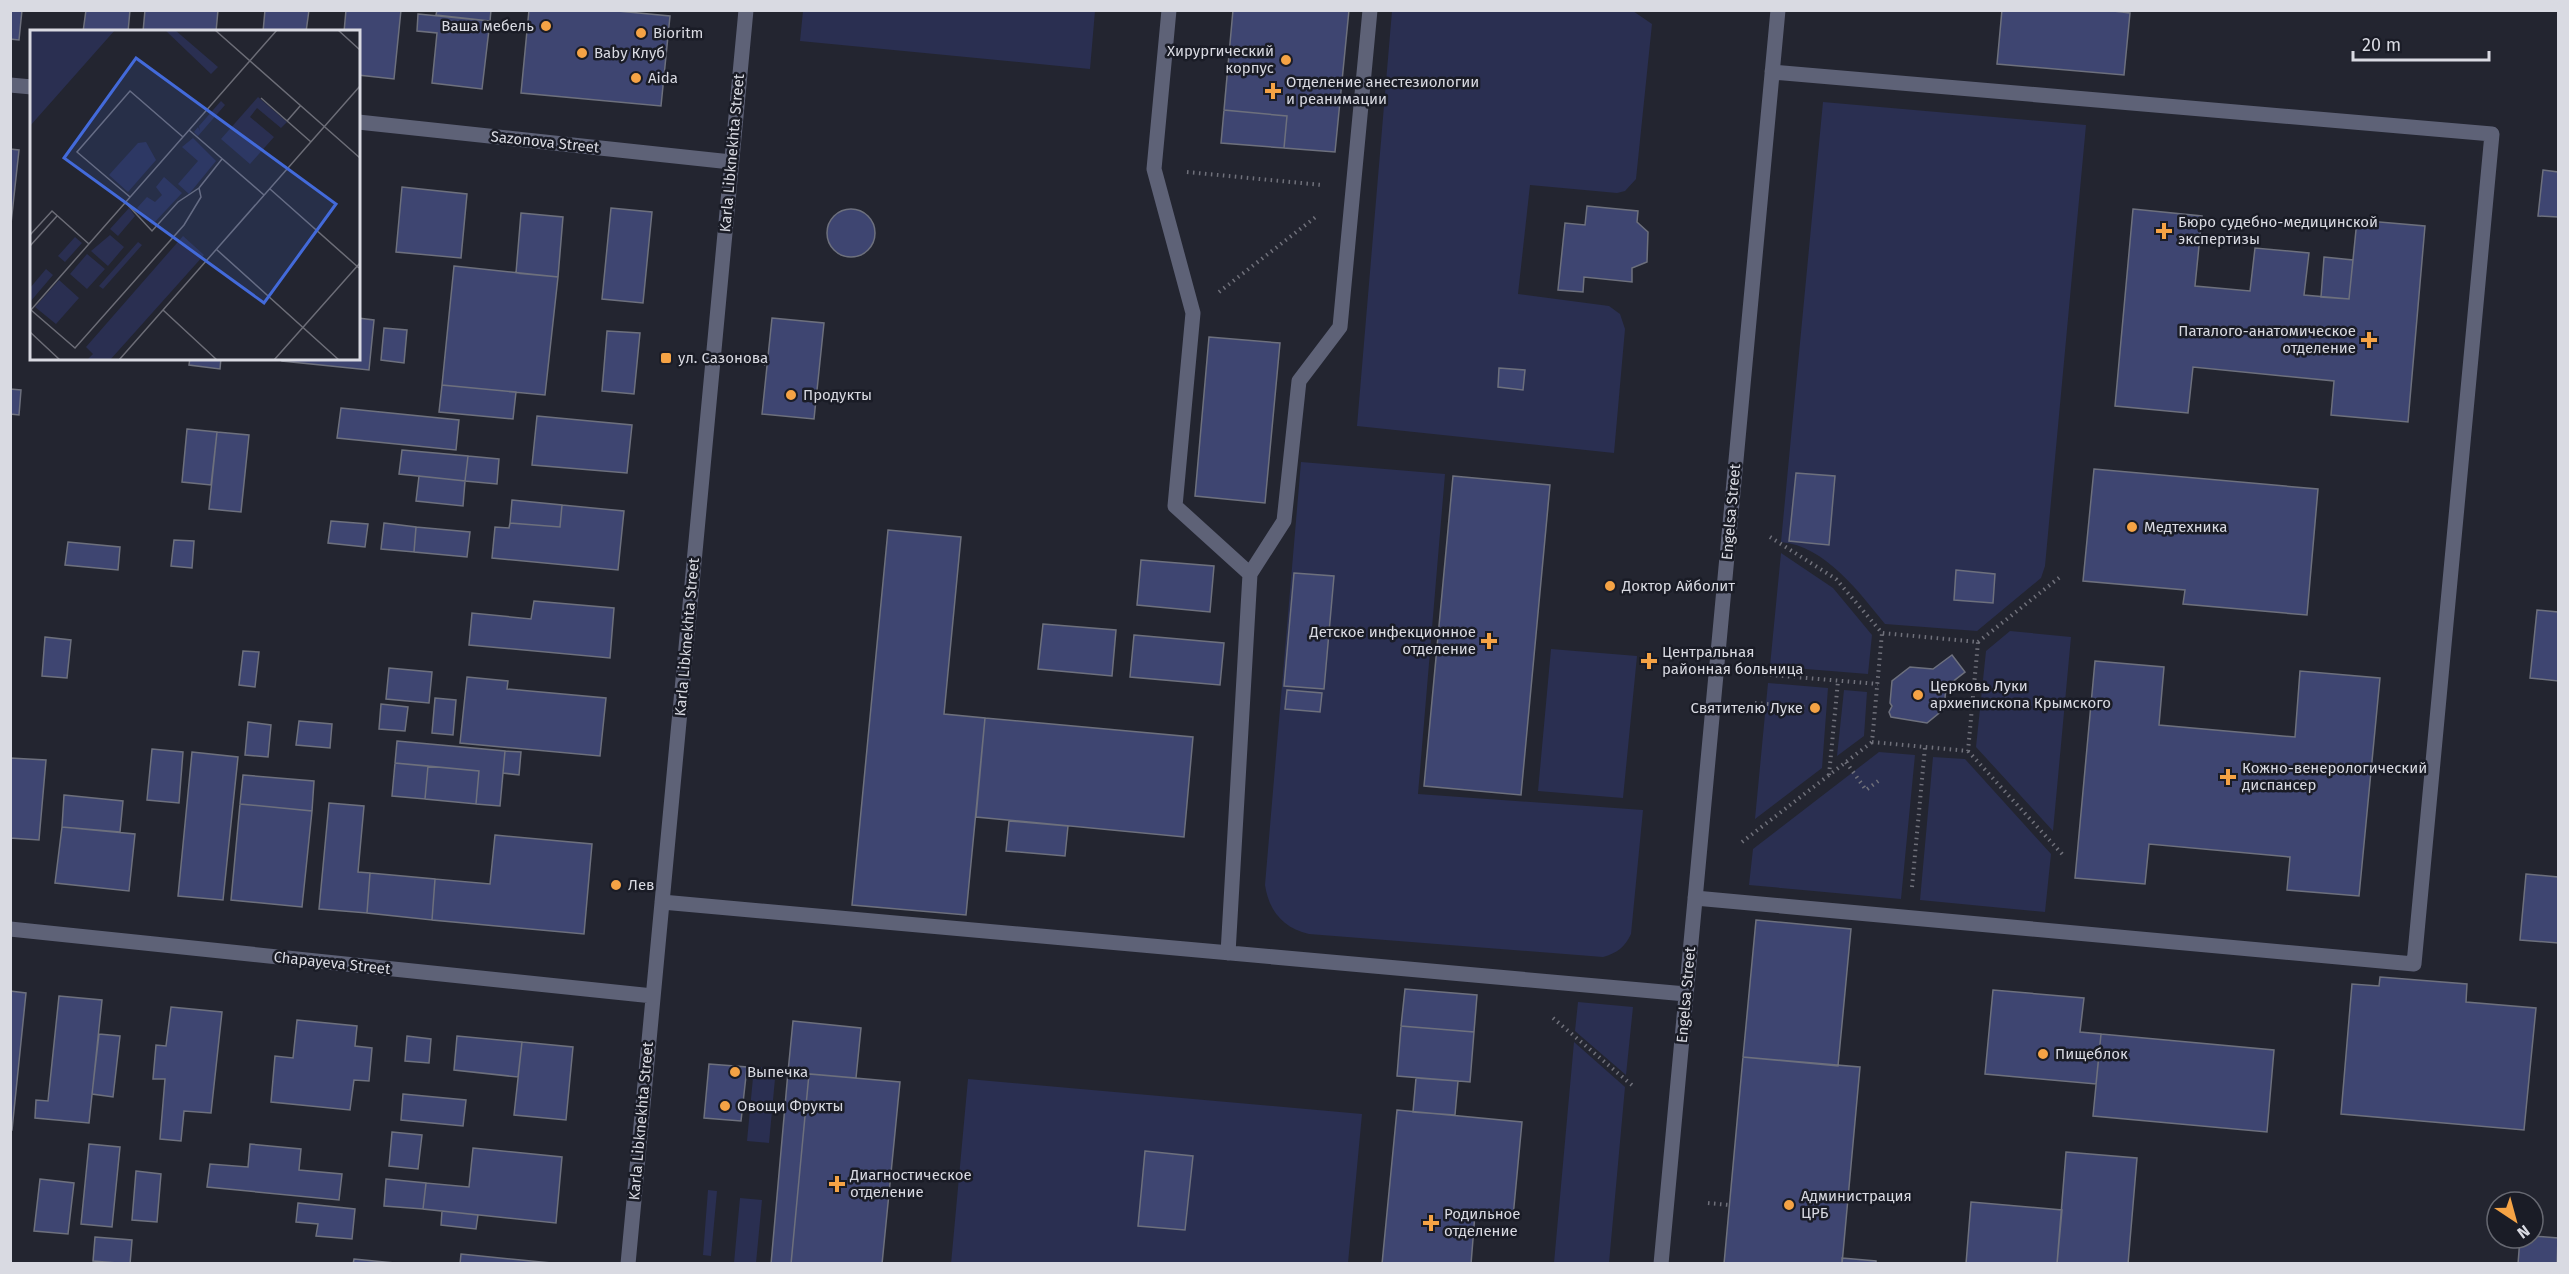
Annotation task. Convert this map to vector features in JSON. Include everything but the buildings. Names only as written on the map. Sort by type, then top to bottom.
[{"type":"street","name":"Karla Libknekhta Street","points":[[628,1263],[746,10]]},
{"type":"street","points":[[1168,10],[1154,169],[1193,313],[1174,506],[1250,574]]},
{"type":"street","points":[[1228,953],[1250,574],[1284,521],[1299,381],[1340,327],[1370,10]]},
{"type":"street","name":"Engelsa Street","points":[[1661,1263],[1778,10]]},
{"type":"street","points":[[1695,898],[2414,964],[2492,134],[1772,72]]},
{"type":"street","points":[[10,85],[30,87]]},
{"type":"street","name":"Sazonova Street","points":[[360,122],[731,162]]},
{"type":"street","points":[[662,902],[1686,994]]},
{"type":"street","name":"Chapayeva Street","points":[[10,929],[653,996]]},
{"type":"path","points":[[1154,169],[1353,188]]},
{"type":"path","points":[[1193,313],[1353,188]]},
{"type":"path","points":[[758,363],[767,364]]},
{"type":"path","points":[[1770,537],[1836,579],[1882,633],[1978,642],[2060,577]]},
{"type":"path","points":[[1872,742],[1882,633]]},
{"type":"path","points":[[1968,751],[1978,642]]},
{"type":"path","points":[[1758,674],[1878,684]]},
{"type":"path","points":[[1829,776],[1838,681]]},
{"type":"path","points":[[1755,703],[1815,708]]},
{"type":"path","points":[[1742,842],[1872,742],[1968,751],[2063,855]]},
{"type":"path","points":[[1909,918],[1925,747]]},
{"type":"path","points":[[1846,762],[1866,790],[1881,779]]},
{"type":"path","points":[[1553,1018],[1633,1086]]},
{"type":"path","points":[[1708,1203],[1730,1205]]},
{"type":"shaded area","points":[[803,11],[1095,11],[1090,69],[800,41]]},
{"type":"shaded area","points":[[1392,11],[1633,11],[1652,24],[1636,179],[1625,191],[1617,193],[1530,185],[1518,294],[1609,306],[1620,314],[1625,329],[1614,453],[1357,426]]},
{"type":"shaded area","points":[[1823,102],[2086,125],[2045,566],[2041,578],[1977,631],[1885,624],[1840,572],[1812,552],[1797,545],[1781,542]]},
{"type":"shaded area","points":[[1301,462],[1445,474],[1418,794],[1643,810],[1631,934],[1626,943],[1616,951],[1603,957],[1309,934],[1285,923],[1274,910],[1265,885]]},
{"type":"shaded area","points":[[1781,553],[1833,588],[1872,635],[1868,674],[1770,666]]},
{"type":"shaded area","points":[[2010,631],[2071,637],[2053,831],[1976,747],[1986,651]]},
{"type":"shaded area","points":[[1551,649],[1637,656],[1623,798],[1538,791]]},
{"type":"shaded area","points":[[1768,683],[1828,688],[1822,768],[1755,819]]},
{"type":"shaded area","points":[[1844,690],[1867,692],[1864,736],[1837,756]]},
{"type":"shaded area","points":[[1879,752],[1915,755],[1901,899],[1749,885],[1753,849]]},
{"type":"shaded area","points":[[1933,757],[1965,759],[2051,854],[2045,912],[1920,900]]},
{"type":"shaded area","points":[[1578,1002],[1633,1007],[1626,1075],[1575,1031]]},
{"type":"shaded area","points":[[1574,1042],[1625,1087],[1609,1263],[1554,1263]]},
{"type":"shaded area","points":[[754,1067],[776,1068],[769,1143],[747,1141]]},
{"type":"shaded area","points":[[968,1079],[1362,1114],[1348,1263],[951,1264]]},
{"type":"shaded area","points":[[708,1190],[717,1191],[711,1256],[703,1255]]},
{"type":"shaded area","points":[[740,1198],[762,1200],[756,1263],[734,1263]]},
{"type":"place","name":"Ваша мебель","points":[[546,26]]},
{"type":"place","name":"Bioritm","points":[[641,33]]},
{"type":"place","name":"Baby Клуб","points":[[582,53]]},
{"type":"place","name":"Хирургический корпус","points":[[1286,60]]},
{"type":"place","name":"Aida","points":[[636,78]]},
{"type":"place","name":"Отделение анестезиологии и реанимации","points":[[1273,91]]},
{"type":"place","name":"Бюро судебно-медицинской экспертизы","points":[[2164,231]]},
{"type":"place","name":"Паталого-анатомическое отделение","points":[[2369,340]]},
{"type":"place","name":"ул. Сазонова","points":[[666,358]]},
{"type":"place","name":"Продукты","points":[[791,395]]},
{"type":"place","name":"Медтехника","points":[[2132,527]]},
{"type":"place","name":"Доктор Айболит","points":[[1610,586]]},
{"type":"place","name":"Детское инфекционное отделение","points":[[1489,641]]},
{"type":"place","name":"Центральная районная больница","points":[[1649,661]]},
{"type":"place","name":"Церковь Луки архиепископа Крымского","points":[[1918,695]]},
{"type":"place","name":"Святителю Луке","points":[[1815,708]]},
{"type":"place","name":"Кожно-венерологический диспансер","points":[[2228,777]]},
{"type":"place","name":"Лев","points":[[616,885]]},
{"type":"place","name":"Пищеблок","points":[[2043,1054]]},
{"type":"place","name":"Выпечка","points":[[735,1072]]},
{"type":"place","name":"Овощи Фрукты","points":[[725,1106]]},
{"type":"place","name":"Диагностическое отделение","points":[[837,1184]]},
{"type":"place","name":"Администрация ЦРБ","points":[[1789,1205]]},
{"type":"place","name":"Родильное отделение","points":[[1431,1223]]}]
